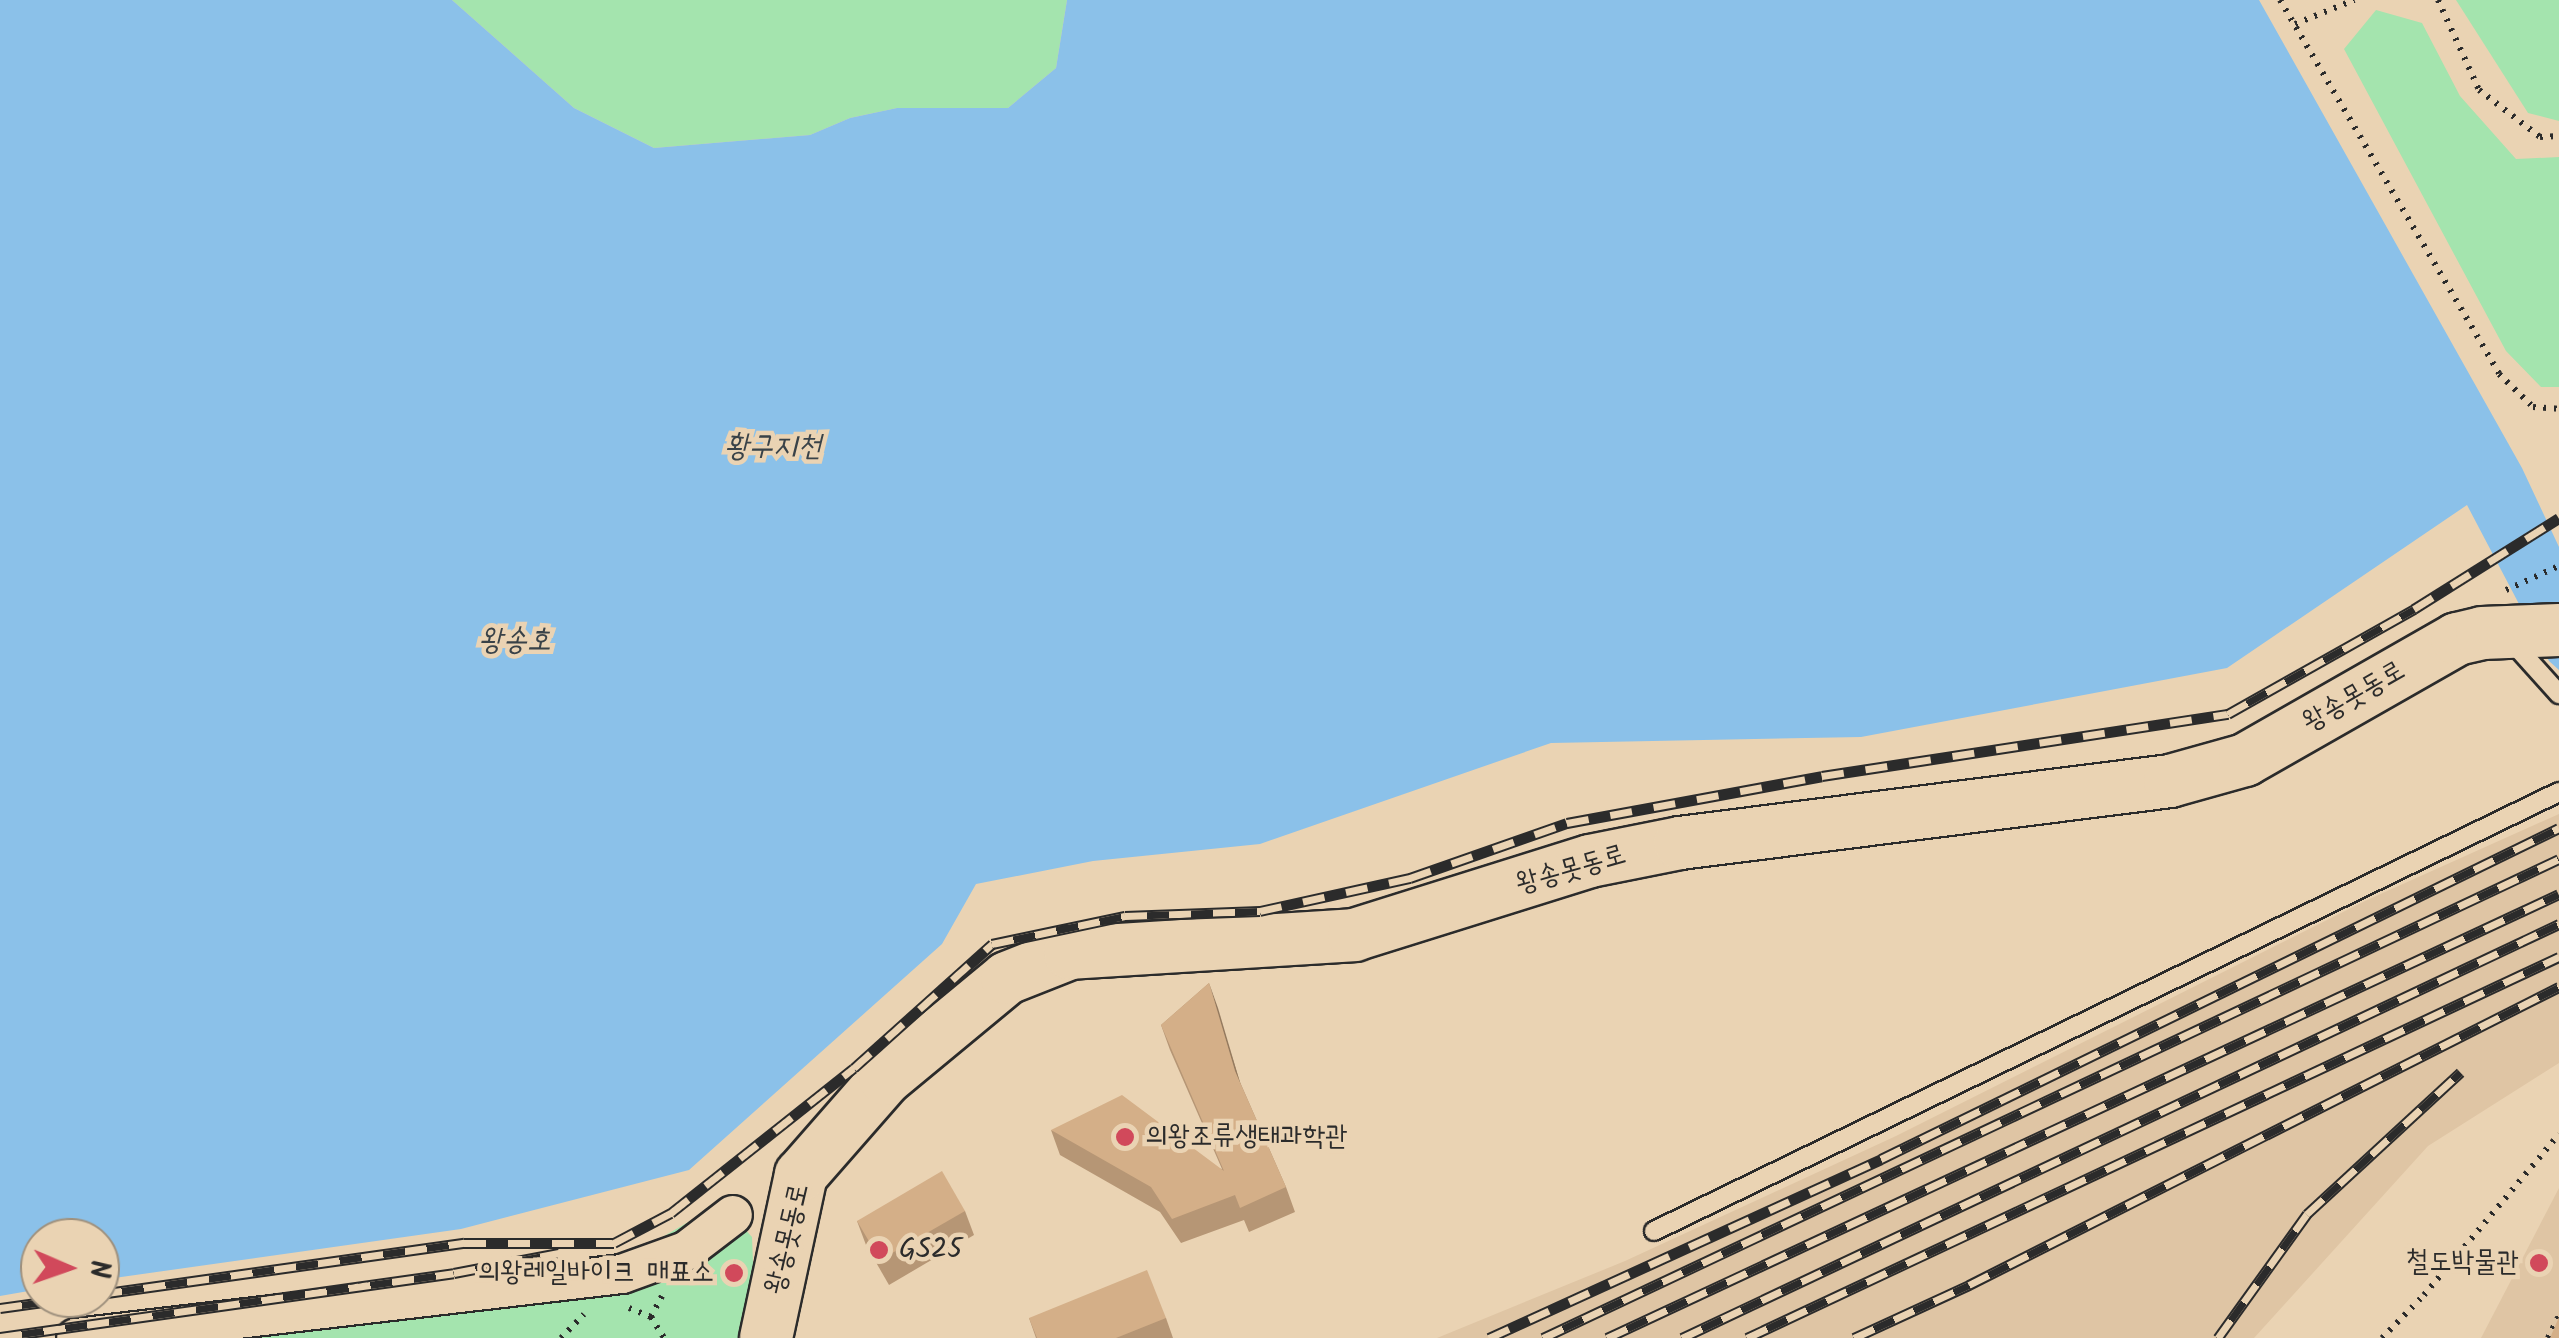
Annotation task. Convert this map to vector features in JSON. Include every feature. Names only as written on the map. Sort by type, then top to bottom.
[{"type":"street","name":"왕송못동로","points":[[766,1338],[802,1175],[885,1079],[1007,978],[1070,953],[1354,934],[1590,861],[1680,844],[2170,780],[2245,760],[2457,639],[2520,622]]},
{"type":"street","points":[[76,1338],[622,1274],[686,1251],[733,1215]]},
{"type":"lane","points":[[2520,622],[2559,694]]},
{"type":"lane","points":[[1654,1231],[2559,792]]},
{"type":"path","points":[[2280,0],[2499,374],[2533,408],[2559,409]]},
{"type":"path","points":[[2295,24],[2354,0]]},
{"type":"path","points":[[2438,0],[2479,90],[2540,137],[2559,136]]},
{"type":"path","points":[[2520,622],[2559,566]]},
{"type":"path","points":[[2382,1338],[2424,1295],[2559,1134]]},
{"type":"path","points":[[620,1304],[651,1317]]},
{"type":"path","points":[[561,1338],[586,1312],[602,1308]]},
{"type":"path","points":[[2548,1338],[2559,1315]]},
{"type":"shaded area","points":[[2559,814],[2559,1063],[2428,1146],[2254,1338],[1437,1338],[1625,1261],[1896,1136],[2365,901]]},
{"type":"shaded area","name":"철도박물관","points":[[2559,1188],[2559,1338],[2481,1338]]},
{"type":"green space","points":[[452,0],[1067,0],[1056,68],[1008,108],[897,108],[850,118],[810,135],[654,148],[574,108]]},
{"type":"green space","points":[[2456,0],[2559,0],[2559,121],[2528,113]]},
{"type":"green space","points":[[2376,10],[2422,23],[2460,96],[2516,159],[2559,157],[2559,387],[2541,387],[2506,351],[2344,49]]},
{"type":"green space","points":[[721,1203],[752,1237],[755,1313],[749,1338],[151,1338],[640,1250]]},
{"type":"water","name":"왕송호","points":[[0,0],[452,0],[574,108],[654,148],[810,135],[850,118],[897,108],[1008,108],[1056,68],[1067,0],[2259,0],[2522,468],[2559,547],[2559,670],[2549,661],[2467,505],[2227,668],[1861,737],[1551,743],[1260,844],[1093,861],[976,884],[942,944],[689,1170],[461,1229],[120,1277],[120,1218],[20,1218],[20,1292],[0,1296]]},
{"type":"building","name":"의왕조류생태과학관","points":[[1209,983],[1235,1071],[1286,1187],[1240,1208],[1235,1195],[1172,1219],[1151,1187],[1051,1130],[1122,1095],[1224,1171],[1161,1025]]},
{"type":"building","points":[[942,1171],[965,1211],[880,1260],[857,1221]]},
{"type":"building","points":[[1147,1270],[1166,1318],[1116,1338],[1037,1338],[1029,1318]]},
{"type":"building","points":[[2559,1317],[2559,1338],[2550,1338]]},
{"type":"railway","points":[[120,1291],[464,1243],[614,1243],[671,1213],[854,1068],[992,944],[1125,916],[1260,911],[1410,878],[1567,823],[1822,776],[2228,714],[2414,609],[2559,518]]},
{"type":"railway","points":[[1489,1338],[1881,1159],[2559,828]]},
{"type":"railway","points":[[1543,1338],[2559,859]]},
{"type":"railway","points":[[1607,1338],[2559,894]]},
{"type":"railway","points":[[1682,1338],[2559,924]]},
{"type":"railway","points":[[1747,1338],[2559,957]]},
{"type":"railway","points":[[1854,1338],[1969,1285],[2559,987]]},
{"type":"railway","points":[[2218,1338],[2307,1214],[2461,1072]]},
{"type":"railway","points":[[0,1337],[454,1273],[559,1253]]},
{"type":"railway","points":[[0,1308],[20,1305]]},
{"type":"place","name":"의왕조류생태과학관","points":[[1125,1137]]},
{"type":"place","name":"GS25","points":[[879,1250]]},
{"type":"place","name":"철도박물관","points":[[2539,1263]]},
{"type":"place","name":"의왕레일바이크 매표소","points":[[734,1273]]},
{"type":"water label","name":"황구지천","points":[[773,447]]}]
